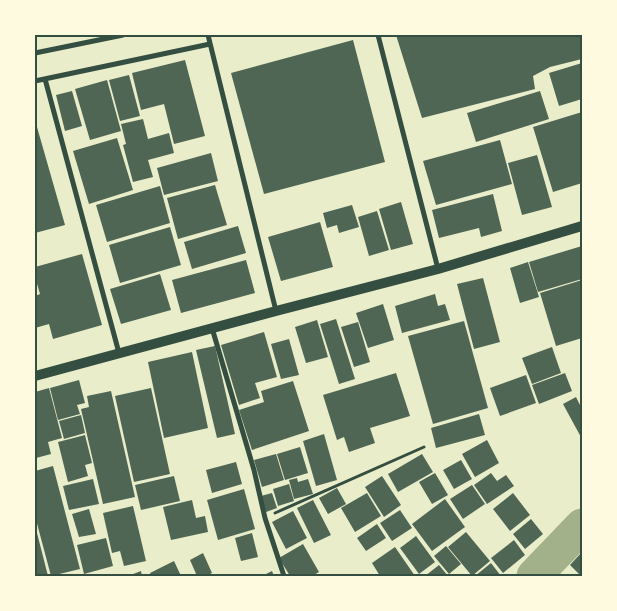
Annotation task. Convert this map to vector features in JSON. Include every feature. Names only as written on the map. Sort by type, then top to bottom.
[{"type":"main road","points":[[35,376],[438,269],[582,226]]},
{"type":"street","points":[[35,53],[123,35]]},
{"type":"street","points":[[208,35],[276,311]]},
{"type":"street","points":[[378,35],[438,269]]},
{"type":"street","points":[[35,81],[210,44]]},
{"type":"street","points":[[45,79],[119,353]]},
{"type":"street","points":[[212,328],[254,470],[265,518],[284,576]]},
{"type":"path","points":[[265,518],[424,447]]},
{"type":"building","points":[[396,35],[582,35],[582,59],[550,67],[533,76],[535,89],[422,118]]},
{"type":"building","points":[[353,40],[385,162],[264,194],[231,73]]},
{"type":"building","points":[[185,60],[205,136],[174,144],[164,104],[141,110],[132,73]]},
{"type":"building","points":[[582,63],[582,99],[559,106],[549,73]]},
{"type":"building","points":[[129,75],[140,116],[120,121],[109,80]]},
{"type":"building","points":[[107,80],[121,131],[90,140],[75,89]]},
{"type":"building","points":[[72,91],[82,126],[65,131],[56,95]]},
{"type":"building","points":[[540,91],[549,119],[476,142],[467,113]]},
{"type":"building","points":[[582,112],[582,183],[553,192],[533,127]]},
{"type":"building","points":[[143,119],[148,139],[169,133],[174,153],[148,160],[153,177],[133,182],[123,145],[126,144],[121,124]]},
{"type":"building","points":[[35,120],[65,225],[35,233]]},
{"type":"building","points":[[117,138],[133,190],[89,204],[73,151]]},
{"type":"building","points":[[500,140],[512,184],[436,205],[423,161]]},
{"type":"building","points":[[211,153],[218,181],[164,195],[157,168]]},
{"type":"building","points":[[537,155],[552,207],[522,215],[508,163]]},
{"type":"building","points":[[215,185],[227,225],[178,239],[167,198]]},
{"type":"building","points":[[160,186],[170,223],[107,242],[96,205]]},
{"type":"building","points":[[493,194],[502,231],[481,237],[479,228],[439,238],[432,210]]},
{"type":"building","points":[[401,202],[413,244],[391,250],[379,209]]},
{"type":"building","points":[[352,205],[359,227],[339,233],[337,225],[327,228],[323,213]]},
{"type":"building","points":[[377,211],[389,250],[369,256],[358,217]]},
{"type":"building","points":[[320,222],[333,267],[281,281],[268,237]]},
{"type":"building","points":[[238,226],[246,253],[192,269],[184,242]]},
{"type":"building","points":[[170,227],[181,265],[120,283],[109,245]]},
{"type":"building","points":[[582,246],[582,279],[538,292],[529,262]]},
{"type":"building","points":[[82,254],[102,325],[53,339],[49,324],[35,328],[35,296],[40,294],[35,277],[35,267]]},
{"type":"building","points":[[246,260],[255,293],[181,313],[172,280]]},
{"type":"building","points":[[528,262],[539,297],[520,303],[510,268]]},
{"type":"building","points":[[160,274],[171,310],[121,324],[110,289]]},
{"type":"building","points":[[483,278],[500,342],[474,349],[457,284]]},
{"type":"building","points":[[582,280],[582,338],[556,346],[540,293]]},
{"type":"building","points":[[435,294],[438,306],[445,304],[450,320],[402,333],[395,306]]},
{"type":"building","points":[[383,304],[394,340],[368,348],[356,313]]},
{"type":"building","points":[[336,319],[355,379],[339,384],[320,324]]},
{"type":"building","points":[[317,320],[328,357],[306,363],[295,327]]},
{"type":"building","points":[[464,321],[488,408],[433,424],[408,336]]},
{"type":"building","points":[[358,322],[370,362],[354,367],[341,327]]},
{"type":"building","points":[[264,332],[277,377],[255,383],[260,398],[239,405],[221,345]]},
{"type":"building","points":[[289,339],[299,375],[281,379],[271,344]]},
{"type":"building","points":[[215,346],[235,434],[217,438],[196,350]]},
{"type":"building","points":[[552,347],[561,373],[532,384],[522,358]]},
{"type":"building","points":[[192,352],[208,428],[164,438],[148,362]]},
{"type":"building","points":[[396,373],[410,416],[370,428],[375,443],[349,452],[344,437],[337,440],[323,395]]},
{"type":"building","points":[[565,373],[572,391],[539,404],[532,385]]},
{"type":"building","points":[[526,375],[536,403],[500,416],[490,388]]},
{"type":"building","points":[[79,380],[85,403],[77,405],[80,414],[58,420],[50,388]]},
{"type":"building","points":[[293,381],[309,431],[252,450],[239,410],[264,402],[261,391]]},
{"type":"building","points":[[49,388],[62,438],[48,442],[51,454],[36,458],[35,392]]},
{"type":"building","points":[[151,388],[170,474],[134,482],[115,396]]},
{"type":"building","points":[[111,391],[135,497],[103,504],[81,409],[89,407],[87,396]]},
{"type":"building","points":[[576,397],[582,409],[582,439],[563,404]]},
{"type":"building","points":[[479,414],[485,435],[436,448],[431,428]]},
{"type":"building","points":[[81,415],[85,433],[64,439],[59,421]]},
{"type":"building","points":[[324,434],[337,480],[316,486],[303,441]]},
{"type":"building","points":[[85,435],[92,463],[85,465],[88,476],[68,482],[58,442]]},
{"type":"building","points":[[487,440],[499,463],[475,477],[462,454]]},
{"type":"building","points":[[300,447],[308,473],[285,480],[277,454]]},
{"type":"building","points":[[276,454],[284,480],[262,487],[254,460]]},
{"type":"building","points":[[422,454],[433,472],[398,492],[388,474]]},
{"type":"building","points":[[461,460],[472,479],[454,489],[443,470]]},
{"type":"building","points":[[236,462],[242,484],[212,493],[206,470]]},
{"type":"building","points":[[53,466],[80,569],[51,576],[35,516],[35,471]]},
{"type":"building","points":[[435,473],[448,495],[432,504],[419,482]]},
{"type":"building","points":[[491,473],[497,481],[506,475],[514,486],[487,504],[474,485]]},
{"type":"building","points":[[174,476],[180,501],[141,510],[135,485]]},
{"type":"building","points":[[382,476],[401,505],[384,517],[365,487]]},
{"type":"building","points":[[297,478],[298,482],[308,479],[313,494],[294,499],[289,480]]},
{"type":"building","points":[[93,479],[99,504],[69,510],[63,486]]},
{"type":"building","points":[[289,484],[294,501],[278,506],[273,489]]},
{"type":"building","points":[[472,485],[485,504],[463,519],[450,499]]},
{"type":"building","points":[[337,488],[346,504],[328,514],[319,498]]},
{"type":"building","points":[[244,489],[255,529],[218,540],[207,500]]},
{"type":"building","points":[[272,493],[277,508],[266,512],[261,496]]},
{"type":"building","points":[[367,493],[381,516],[355,532],[341,508]]},
{"type":"building","points":[[513,493],[530,515],[510,531],[493,509]]},
{"type":"building","points":[[445,499],[465,527],[432,551],[412,524]]},
{"type":"building","points":[[192,500],[196,518],[205,516],[208,532],[171,540],[163,507]]},
{"type":"building","points":[[313,500],[331,535],[314,543],[297,508]]},
{"type":"building","points":[[133,506],[146,561],[124,566],[120,551],[112,553],[103,513]]},
{"type":"building","points":[[89,509],[96,534],[79,537],[72,514]]},
{"type":"building","points":[[400,510],[412,528],[392,541],[380,523]]},
{"type":"building","points":[[293,511],[307,538],[286,549],[272,522]]},
{"type":"building","points":[[531,519],[543,534],[525,549],[513,534]]},
{"type":"building","points":[[377,524],[386,538],[366,551],[357,538]]},
{"type":"building","points":[[36,529],[48,576],[35,576]]},
{"type":"building","points":[[466,532],[490,561],[472,576],[448,547]]},
{"type":"building","points":[[252,533],[258,557],[241,561],[235,538]]},
{"type":"building","points":[[416,536],[435,562],[419,574],[400,548]]},
{"type":"building","points":[[106,538],[113,566],[84,574],[77,545]]},
{"type":"building","points":[[514,540],[525,555],[503,573],[491,558]]},
{"type":"building","points":[[303,544],[319,572],[312,576],[290,576],[279,558]]},
{"type":"building","points":[[446,546],[461,564],[449,574],[434,556]]},
{"type":"building","points":[[395,547],[415,576],[380,576],[372,563]]},
{"type":"building","points":[[582,552],[582,576],[581,576],[570,565]]},
{"type":"building","points":[[203,553],[212,573],[206,576],[197,576],[190,560]]},
{"type":"building","points":[[174,561],[181,576],[151,576],[150,573]]},
{"type":"building","points":[[491,563],[501,576],[475,576]]},
{"type":"building","points":[[439,565],[448,576],[425,576]]},
{"type":"building","points":[[141,571],[142,576],[128,576]]},
{"type":"building","points":[[272,571],[274,576],[262,576]]},
{"type":"waterway","points":[[534,576],[582,526]]}]
